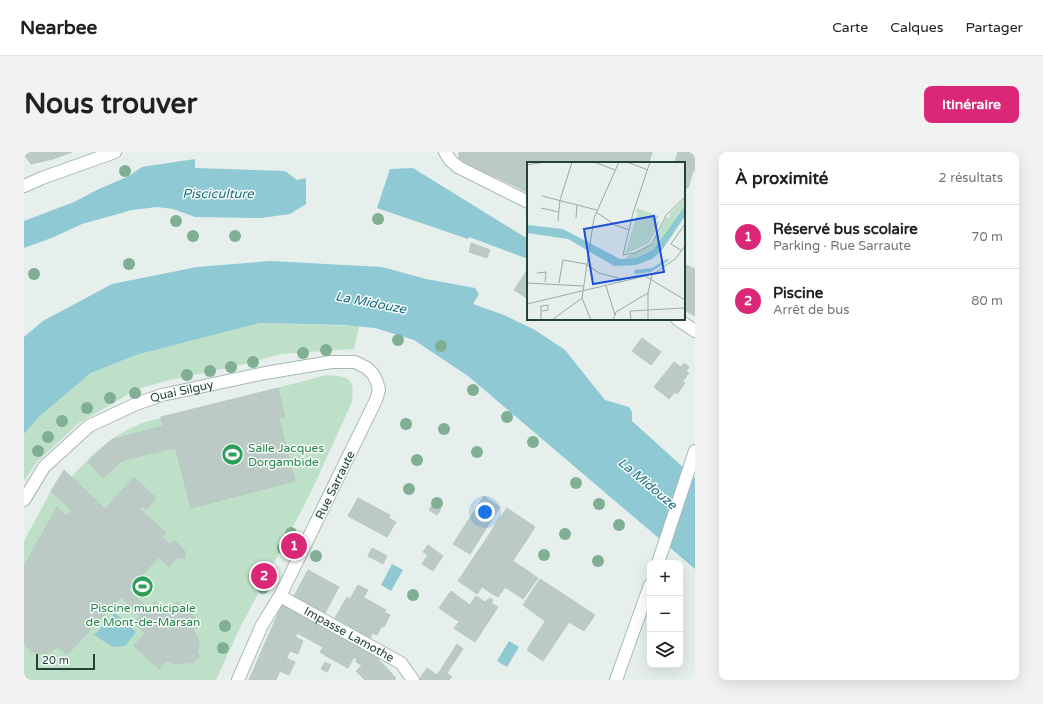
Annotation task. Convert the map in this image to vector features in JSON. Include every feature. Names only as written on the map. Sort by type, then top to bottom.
[{"type":"street","points":[[24,186],[115,152]]},
{"type":"street","points":[[445,152],[450,160],[458,167],[527,202]]},
{"type":"street","points":[[678,320],[695,331]]},
{"type":"street","name":"Quai Silguy","points":[[24,500],[44,467],[89,426],[136,404],[162,395],[265,373],[331,362],[355,362],[367,368],[373,374]]},
{"type":"street","name":"Rue Sarraute","points":[[238,680],[262,625],[280,596],[376,400],[378,390],[377,382],[373,374]]},
{"type":"street","points":[[659,560],[695,451]]},
{"type":"street","points":[[616,680],[647,593]]},
{"type":"street","name":"Impasse Lamothe","points":[[280,596],[401,663],[413,680]]},
{"type":"green space","points":[[260,323],[359,326],[354,349],[281,354],[241,365],[170,380],[137,389],[79,423],[37,462],[24,481],[24,434],[40,416],[91,373],[136,355]]},
{"type":"green space","name":"Piscine municipale de Mont-de-Marsan","points":[[327,375],[341,376],[349,380],[353,394],[352,402],[311,492],[238,632],[216,680],[24,680],[24,541],[64,470],[71,477],[88,459],[113,438],[145,422]]},
{"type":"water","name":"Pisciculture","points":[[195,159],[195,168],[285,171],[297,180],[306,178],[306,204],[290,214],[261,218],[195,217],[173,209],[157,207],[132,210],[82,224],[54,237],[24,248],[24,221],[74,202],[129,176],[142,167]]},
{"type":"water","points":[[413,168],[527,238],[527,259],[469,237],[468,239],[377,208],[390,169]]},
{"type":"water","name":"La Midouze","points":[[270,261],[382,267],[426,279],[475,288],[479,294],[473,304],[504,315],[535,330],[565,350],[605,400],[629,407],[632,412],[632,421],[695,478],[695,569],[468,376],[414,340],[375,328],[344,325],[260,323],[136,355],[91,373],[40,416],[24,434],[24,337],[43,321],[112,284],[197,267]]},
{"type":"water","points":[[392,564],[403,570],[391,591],[381,585]]},
{"type":"water","points":[[115,613],[136,632],[125,646],[113,647],[94,635]]},
{"type":"water","points":[[509,641],[519,647],[507,667],[497,661]]},
{"type":"building","points":[[24,152],[48,152],[53,159],[31,164],[24,155]]},
{"type":"building","points":[[48,152],[72,152],[53,159]]},
{"type":"building","points":[[459,152],[501,152],[500,179],[471,167],[459,158]]},
{"type":"building","points":[[501,152],[517,152],[519,188],[500,179]]},
{"type":"building","points":[[517,152],[552,152],[552,162],[527,162],[527,192],[519,188]]},
{"type":"building","points":[[552,152],[578,152],[578,162],[552,162]]},
{"type":"building","points":[[578,152],[603,152],[602,162],[578,162]]},
{"type":"building","points":[[603,152],[628,152],[625,162],[602,162]]},
{"type":"building","points":[[628,152],[652,152],[649,162],[625,162]]},
{"type":"building","points":[[678,152],[689,152],[685,166],[685,162],[675,162]]},
{"type":"building","points":[[689,152],[695,152],[695,160],[687,158]]},
{"type":"building","points":[[687,158],[695,160],[695,171],[685,166]]},
{"type":"building","points":[[685,166],[693,171],[688,188],[685,188]]},
{"type":"building","points":[[471,243],[490,250],[487,258],[469,252]]},
{"type":"building","points":[[685,264],[695,269],[695,316],[685,311]]},
{"type":"building","points":[[527,270],[527,298],[514,290]]},
{"type":"building","points":[[642,338],[661,352],[651,365],[632,351]]},
{"type":"building","points":[[674,362],[681,367],[684,363],[689,367],[686,371],[689,373],[683,381],[685,383],[677,394],[675,392],[669,399],[654,387]]},
{"type":"building","name":"Salle Jacques Dorgambide","points":[[278,388],[285,417],[279,418],[295,481],[191,508],[174,442],[167,443],[161,417]]},
{"type":"building","points":[[163,426],[167,443],[155,447],[152,429]]},
{"type":"building","points":[[152,429],[157,452],[123,460],[111,440]]},
{"type":"building","points":[[111,440],[123,460],[103,478],[88,462]]},
{"type":"building","points":[[174,442],[176,448],[157,452],[155,447]]},
{"type":"building","points":[[64,470],[105,509],[134,477],[156,498],[146,510],[142,506],[139,508],[166,533],[162,537],[170,545],[174,540],[185,551],[185,558],[177,558],[169,567],[159,557],[128,590],[148,608],[155,602],[167,612],[177,601],[201,623],[193,631],[199,642],[197,653],[200,656],[191,665],[189,662],[178,664],[167,660],[159,669],[134,646],[145,633],[134,623],[140,616],[121,597],[67,655],[58,647],[48,653],[38,654],[31,651],[26,646],[24,641],[24,566],[57,507],[66,516],[72,511],[51,491]]},
{"type":"building","points":[[484,496],[500,507],[470,554],[453,544]]},
{"type":"building","points":[[358,498],[390,515],[389,518],[396,522],[387,537],[348,516]]},
{"type":"building","points":[[433,504],[441,509],[437,515],[429,510]]},
{"type":"building","points":[[507,508],[535,527],[528,538],[499,519]]},
{"type":"building","points":[[499,519],[528,538],[491,593],[472,580],[467,587],[458,581],[478,551],[487,557],[494,547],[485,541]]},
{"type":"building","points":[[485,541],[494,547],[487,557],[478,551]]},
{"type":"building","points":[[428,545],[443,556],[438,563],[423,552]]},
{"type":"building","points":[[372,548],[387,556],[383,564],[368,556]]},
{"type":"building","points":[[427,556],[438,563],[433,571],[422,564]]},
{"type":"building","points":[[513,561],[538,578],[523,599],[505,587],[498,597],[491,593]]},
{"type":"building","points":[[308,570],[339,587],[325,613],[294,596]]},
{"type":"building","points":[[540,579],[563,594],[545,621],[523,605]]},
{"type":"building","points":[[472,580],[482,587],[477,594],[467,587]]},
{"type":"building","points":[[358,585],[368,590],[359,605],[350,599]]},
{"type":"building","points":[[451,591],[470,605],[458,621],[439,608]]},
{"type":"building","points":[[563,594],[595,615],[584,631],[569,622],[555,643],[535,637]]},
{"type":"building","points":[[476,596],[485,602],[490,598],[493,600],[491,603],[498,607],[475,642],[464,635],[468,629],[458,623]]},
{"type":"building","points":[[347,597],[359,605],[348,625],[335,618]]},
{"type":"building","points":[[363,597],[386,610],[384,612],[390,615],[384,627],[382,626],[377,635],[372,633],[370,638],[348,625]]},
{"type":"building","points":[[282,605],[318,625],[310,640],[275,621]]},
{"type":"building","points":[[275,621],[297,633],[288,655],[265,643]]},
{"type":"building","points":[[458,623],[468,629],[464,635],[454,628]]},
{"type":"building","points":[[318,625],[337,636],[326,656],[320,652],[323,647],[310,640]]},
{"type":"building","points":[[337,636],[373,654],[362,665],[356,662],[357,660],[354,657],[348,668],[326,656]]},
{"type":"building","points":[[296,637],[303,641],[298,654],[290,651]]},
{"type":"building","points":[[535,637],[555,643],[543,661],[527,650]]},
{"type":"building","points":[[265,643],[288,655],[278,675],[256,664]]},
{"type":"building","points":[[457,644],[463,649],[447,673],[452,677],[449,680],[434,680]]},
{"type":"building","points":[[373,654],[396,678],[394,680],[365,680],[356,671]]},
{"type":"building","points":[[286,658],[295,662],[289,675],[280,671]]},
{"type":"building","points":[[325,662],[331,665],[327,672],[321,669]]},
{"type":"building","points":[[256,664],[278,675],[276,680],[249,680]]},
{"type":"building","points":[[427,668],[437,675],[434,680],[419,680]]},
{"type":"place","name":"Salle Jacques Dorgambide","points":[[233,455]]},
{"type":"place","name":"Réservé bus scolaire","points":[[294,546]]},
{"type":"place","name":"Piscine","points":[[264,576]]},
{"type":"place","name":"Piscine municipale de Mont-de-Marsan","points":[[143,587]]}]
